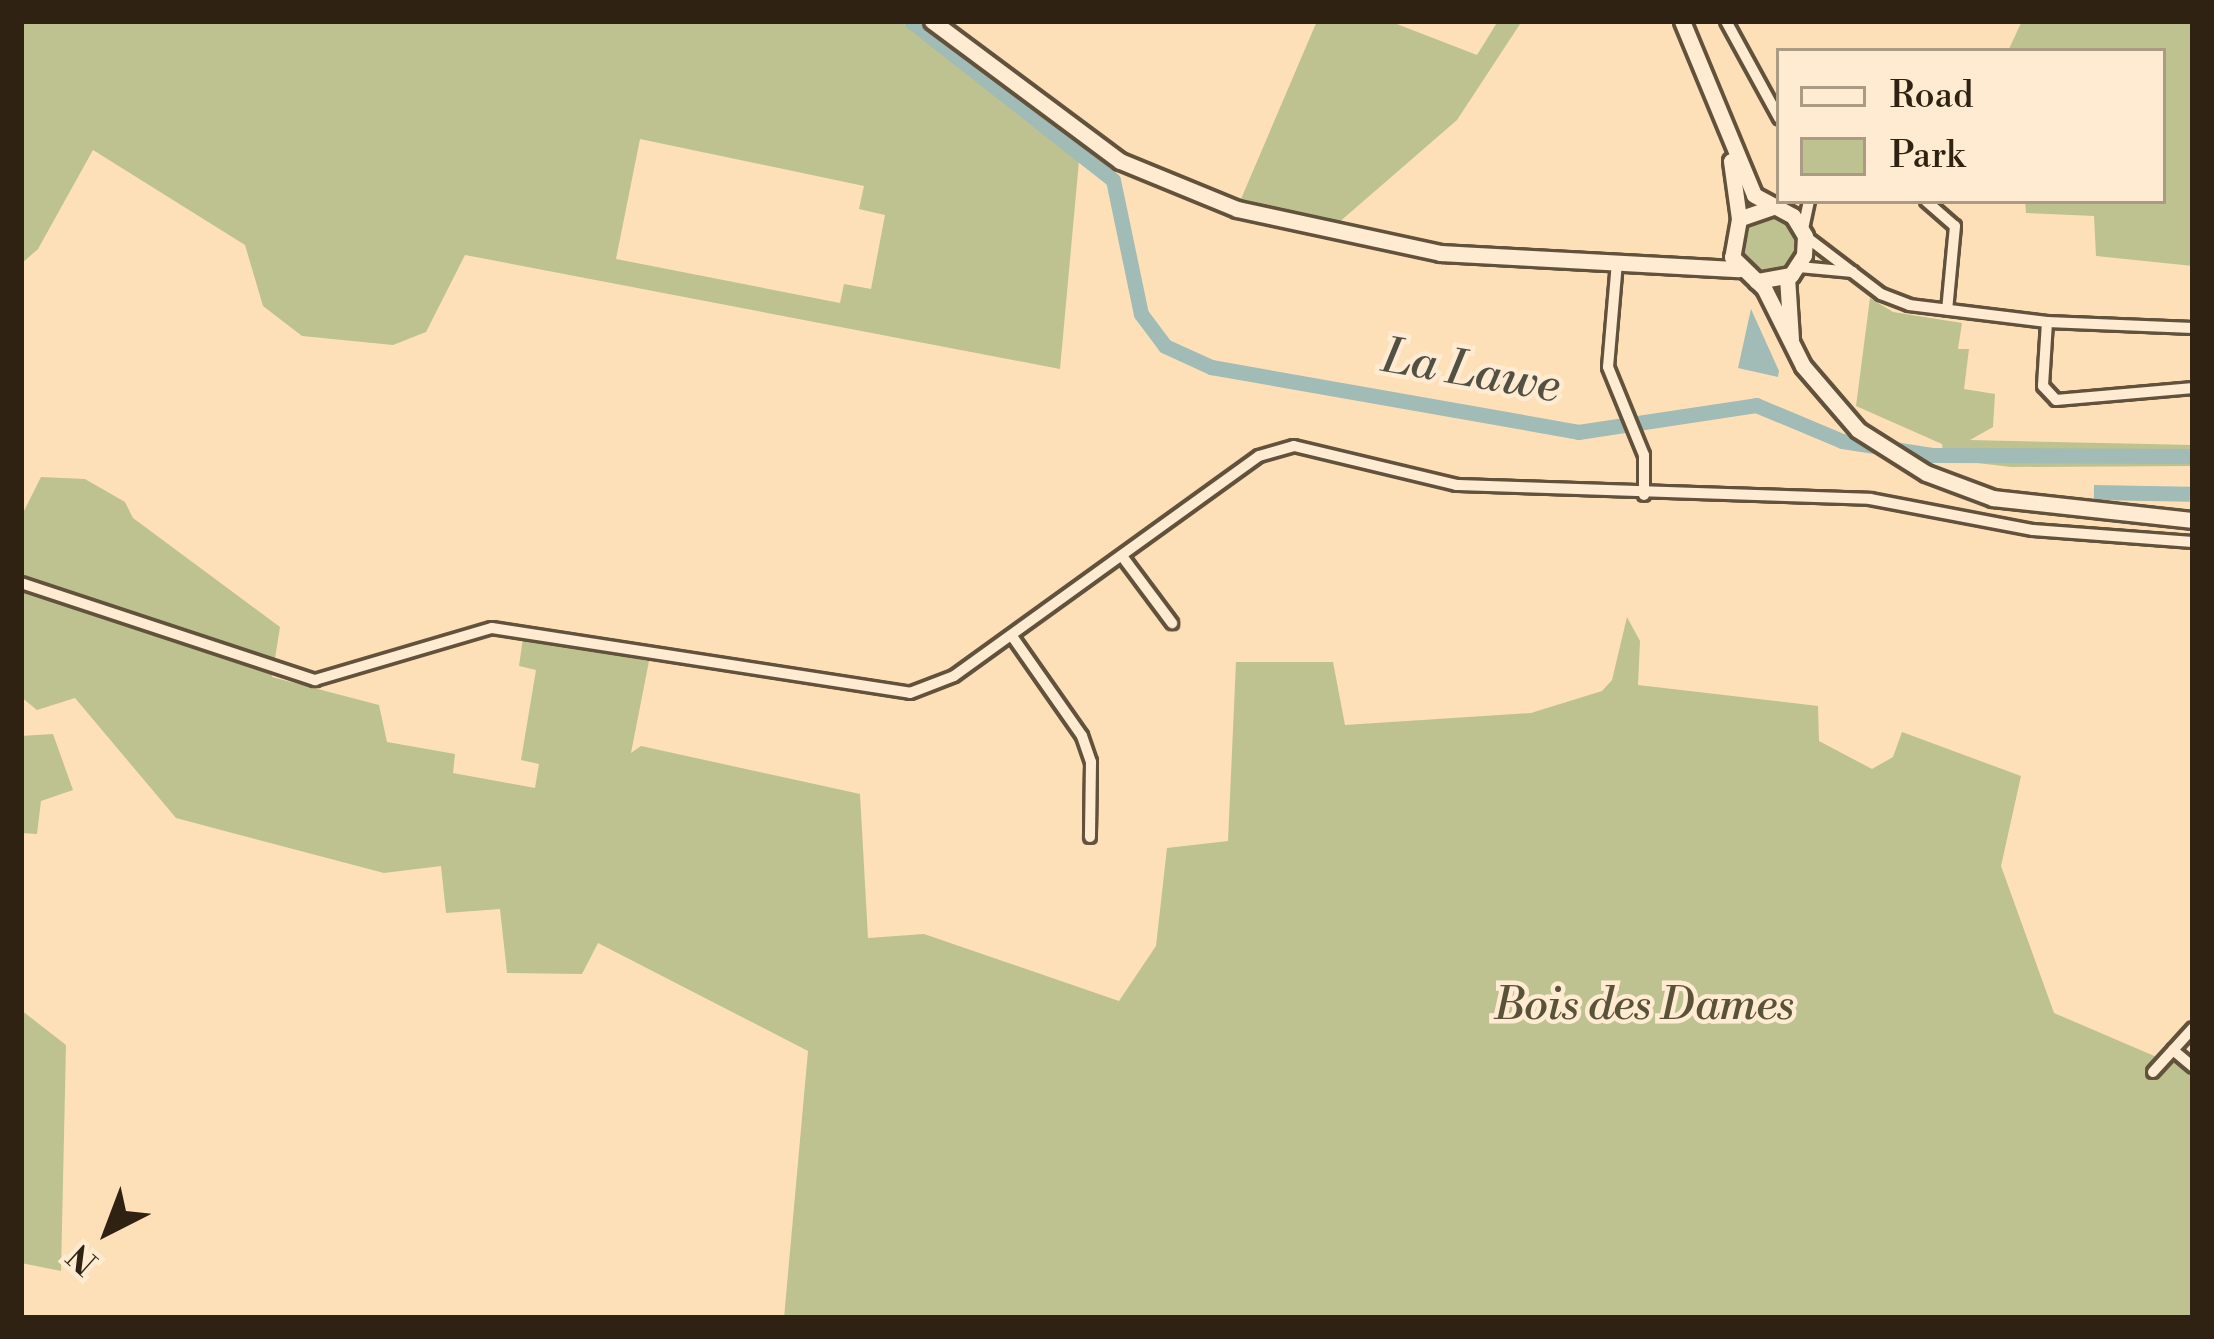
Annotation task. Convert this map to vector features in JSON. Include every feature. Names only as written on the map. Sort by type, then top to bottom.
[{"type":"main road","points":[[932,21],[1120,161],[1237,209],[1440,253],[1739,269],[1756,281],[1791,342],[1858,430],[1926,473],[2038,507],[2193,520]]},
{"type":"main road","points":[[1682,21],[1754,195],[1776,203]]},
{"type":"main road","points":[[1688,264],[1730,237],[1739,219],[1725,134]]},
{"type":"main road","points":[[1739,219],[1782,205],[1804,232],[1793,272],[1791,342]]},
{"type":"main road","points":[[1730,237],[1739,269]]},
{"type":"main road","points":[[1756,281],[1793,272]]},
{"type":"street","points":[[1726,21],[1776,113]]},
{"type":"street","points":[[1809,204],[1804,232],[1895,301],[2047,322],[2193,328]]},
{"type":"street","points":[[1929,204],[1955,226],[1947,310]]},
{"type":"street","points":[[1617,262],[1608,367],[1644,455],[1644,495]]},
{"type":"street","points":[[1793,272],[1829,264],[1861,276]]},
{"type":"street","points":[[2047,322],[2043,386],[2056,400],[2193,388]]},
{"type":"street","points":[[21,583],[315,680],[492,628],[910,692],[954,676],[1259,456],[1294,446],[1456,485],[1644,495],[1870,499],[2033,530],[2193,542]]},
{"type":"street","points":[[1122,556],[1172,623]]},
{"type":"street","points":[[1012,636],[1082,736],[1091,762],[1090,837]]},
{"type":"street","points":[[2153,1072],[2193,1028]]},
{"type":"street","points":[[2173,1050],[2193,1067]]},
{"type":"green space","points":[[21,21],[900,21],[1079,161],[1060,369],[465,255],[426,332],[393,345],[302,336],[263,306],[245,245],[93,150],[38,249],[21,264]],"holes":[[[640,139],[864,186],[859,209],[885,215],[871,289],[844,284],[840,303],[616,259]]]},
{"type":"green space","points":[[1317,21],[1389,21],[1477,55],[1498,21],[1522,21],[1457,120],[1337,224],[1241,199]]},
{"type":"green space","points":[[2022,21],[2193,21],[2193,266],[2096,256],[2094,216],[2026,213],[2025,204],[2166,204],[2166,48],[2009,48]]},
{"type":"green space","points":[[1768,216],[1788,224],[1796,244],[1788,264],[1768,272],[1748,264],[1740,244],[1748,224]]},
{"type":"green space","points":[[1870,298],[1893,312],[1962,323],[1958,349],[1969,349],[1964,389],[1995,394],[1993,427],[1970,440],[2193,445],[2193,466],[2011,467],[1944,459],[1942,444],[1856,406]]},
{"type":"green space","name":"Bois des Dames","points":[[41,477],[85,479],[125,502],[133,518],[280,627],[272,677],[379,705],[387,742],[455,754],[453,773],[535,788],[539,764],[521,760],[536,670],[519,666],[523,638],[649,661],[631,753],[641,746],[860,794],[868,938],[924,934],[1119,1001],[1156,946],[1167,848],[1228,841],[1236,662],[1333,662],[1345,725],[1531,713],[1602,691],[1612,680],[1627,617],[1640,641],[1638,685],[1818,706],[1819,741],[1872,769],[1893,757],[1902,732],[2021,776],[2001,866],[2054,1013],[2159,1058],[2179,1049],[2193,1061],[2193,1318],[784,1318],[808,1051],[598,943],[582,974],[507,973],[500,909],[446,913],[441,866],[384,873],[176,818],[75,698],[37,710],[21,697],[21,517]]},
{"type":"green space","points":[[53,734],[73,790],[41,801],[37,834],[21,833],[21,736]]},
{"type":"green space","points":[[21,1010],[66,1045],[61,1271],[21,1263]]},
{"type":"water","points":[[1751,309],[1779,371],[1778,377],[1738,368]]},
{"type":"water","points":[[2094,485],[2190,487],[2190,502],[2094,500]]},
{"type":"waterway","name":"La Lawe","points":[[911,21],[1113,180],[1141,314],[1165,346],[1211,367],[1578,432],[1756,405],[1842,441],[1932,455],[2193,456]]}]
